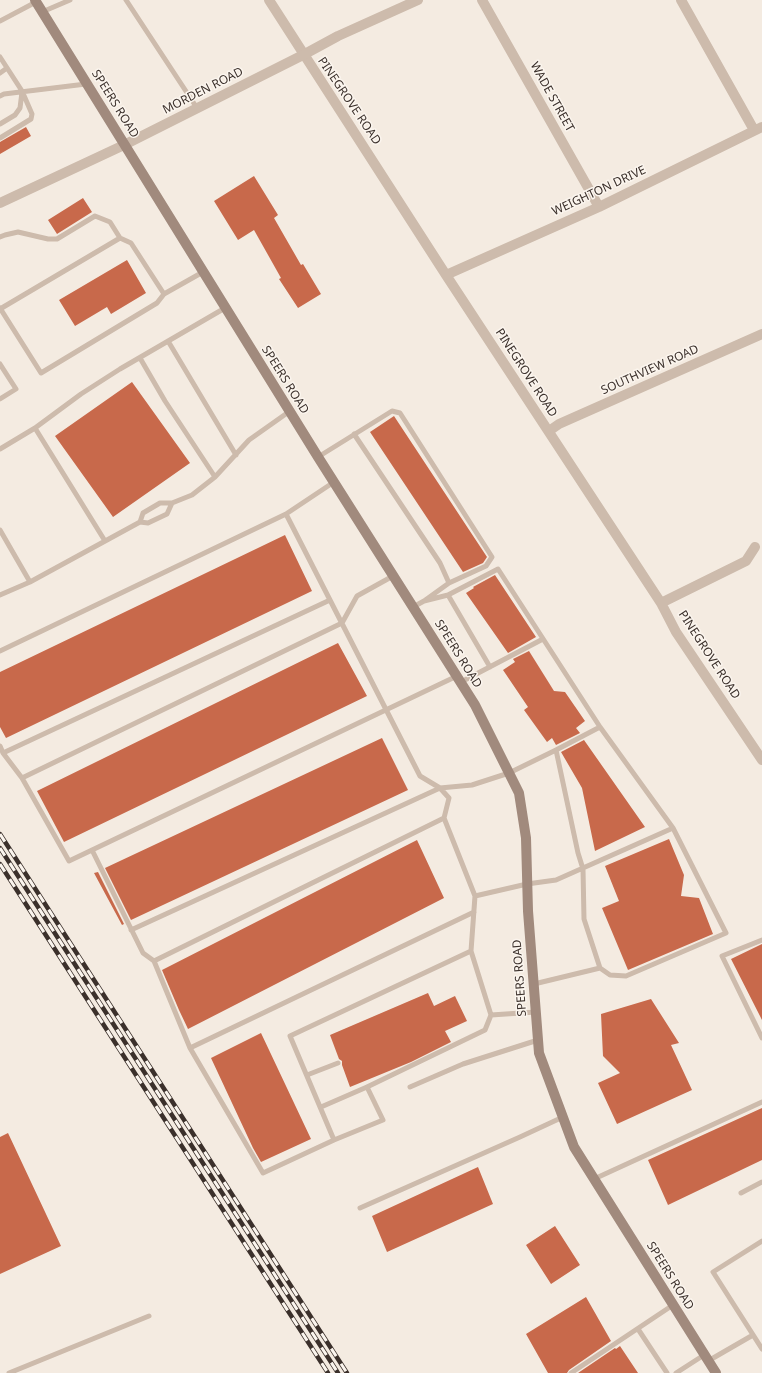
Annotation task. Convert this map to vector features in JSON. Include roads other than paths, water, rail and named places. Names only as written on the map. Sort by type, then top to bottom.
[{"type":"main road","name":"SPEERS ROAD","points":[[35,1],[318,457],[475,705],[519,793],[526,838],[527,884],[539,1053],[574,1148],[716,1373]]},
{"type":"street","name":"PINEGROVE ROAD","points":[[269,0],[303,55],[366,149],[446,276],[661,603],[676,632],[762,760]]},
{"type":"street","name":"MORDEN ROAD","points":[[0,203],[124,145],[338,36],[418,0]]},
{"type":"street","name":"WADE STREET","points":[[482,0],[600,207]]},
{"type":"street","points":[[681,0],[758,128]]},
{"type":"street","name":"WEIGHTON DRIVE","points":[[446,276],[600,207],[758,128]]},
{"type":"street","name":"SOUTHVIEW ROAD","points":[[549,431],[566,421],[762,334]]},
{"type":"street","points":[[661,603],[746,560],[755,547]]},
{"type":"street","points":[[752,744],[762,740]]},
{"type":"lane","points":[[42,12],[70,0]]},
{"type":"lane","points":[[126,0],[197,108]]},
{"type":"lane","points":[[0,21],[35,1]]},
{"type":"lane","points":[[0,57],[22,92],[32,114],[31,119],[0,138]]},
{"type":"lane","points":[[0,73],[7,68]]},
{"type":"lane","points":[[0,96],[4,94],[86,84]]},
{"type":"lane","points":[[0,124],[15,115],[20,108],[22,92]]},
{"type":"lane","points":[[0,237],[18,232],[48,239],[57,239],[95,216],[110,222],[120,238],[131,243],[164,294]]},
{"type":"lane","points":[[120,238],[0,309],[41,374],[157,303],[164,294],[203,272]]},
{"type":"lane","points":[[0,448],[35,428],[81,394],[225,308]]},
{"type":"lane","points":[[168,341],[236,455]]},
{"type":"lane","points":[[140,358],[165,400],[215,477]]},
{"type":"lane","points":[[0,364],[16,389],[0,399]]},
{"type":"lane","points":[[140,522],[143,513],[160,503],[172,503],[192,495],[215,477],[249,440],[290,411]]},
{"type":"lane","points":[[318,457],[392,411],[400,413],[492,558],[486,566],[449,583],[413,607]]},
{"type":"lane","points":[[35,428],[105,541]]},
{"type":"lane","points":[[354,434],[440,563],[449,583]]},
{"type":"lane","points":[[0,651],[286,514],[334,482]]},
{"type":"lane","points":[[0,595],[30,582],[140,522],[148,522],[167,514],[172,503]]},
{"type":"lane","points":[[286,514],[420,776],[440,788],[449,798],[444,818],[475,896],[471,951],[491,1015],[485,1030],[367,1087],[320,1107]]},
{"type":"lane","points":[[0,530],[30,582]]},
{"type":"lane","points":[[424,601],[448,595],[498,569],[600,727],[673,828],[726,933],[626,976],[610,975],[600,968],[584,919],[583,869],[578,853],[556,750]]},
{"type":"lane","points":[[22,778],[342,623],[357,596],[393,576]]},
{"type":"lane","points":[[448,595],[490,667]]},
{"type":"lane","points":[[3,753],[330,600]]},
{"type":"lane","points":[[0,746],[3,753],[22,778],[69,861],[386,709],[490,667],[543,639]]},
{"type":"lane","points":[[132,930],[440,788],[472,785],[509,773],[600,727]]},
{"type":"lane","points":[[154,961],[444,818]]},
{"type":"lane","points":[[475,896],[527,884],[556,880],[673,828]]},
{"type":"lane","points":[[92,850],[143,953],[154,961],[190,1048],[263,1173],[334,1140],[383,1120],[367,1087]]},
{"type":"lane","points":[[190,1048],[474,912]]},
{"type":"lane","points":[[762,940],[722,956],[762,1038]]},
{"type":"lane","points":[[334,1140],[290,1036],[471,951]]},
{"type":"lane","points":[[534,984],[600,968]]},
{"type":"lane","points":[[491,1015],[536,1012]]},
{"type":"lane","points":[[410,1087],[463,1064],[538,1040]]},
{"type":"lane","points":[[307,1075],[338,1063]]},
{"type":"lane","points":[[594,1179],[762,1102]]},
{"type":"lane","points":[[360,1208],[562,1117]]},
{"type":"lane","points":[[741,1193],[762,1182]]},
{"type":"lane","points":[[762,1241],[713,1272],[762,1349]]},
{"type":"lane","points":[[571,1373],[673,1305]]},
{"type":"lane","points":[[9,1373],[149,1316]]},
{"type":"lane","points":[[638,1329],[667,1373]]},
{"type":"lane","points":[[676,1373],[753,1335]]},
{"type":"railway","points":[[0,834],[347,1373]]},
{"type":"railway","points":[[0,848],[338,1373]]},
{"type":"railway","points":[[0,864],[328,1373]]}]
